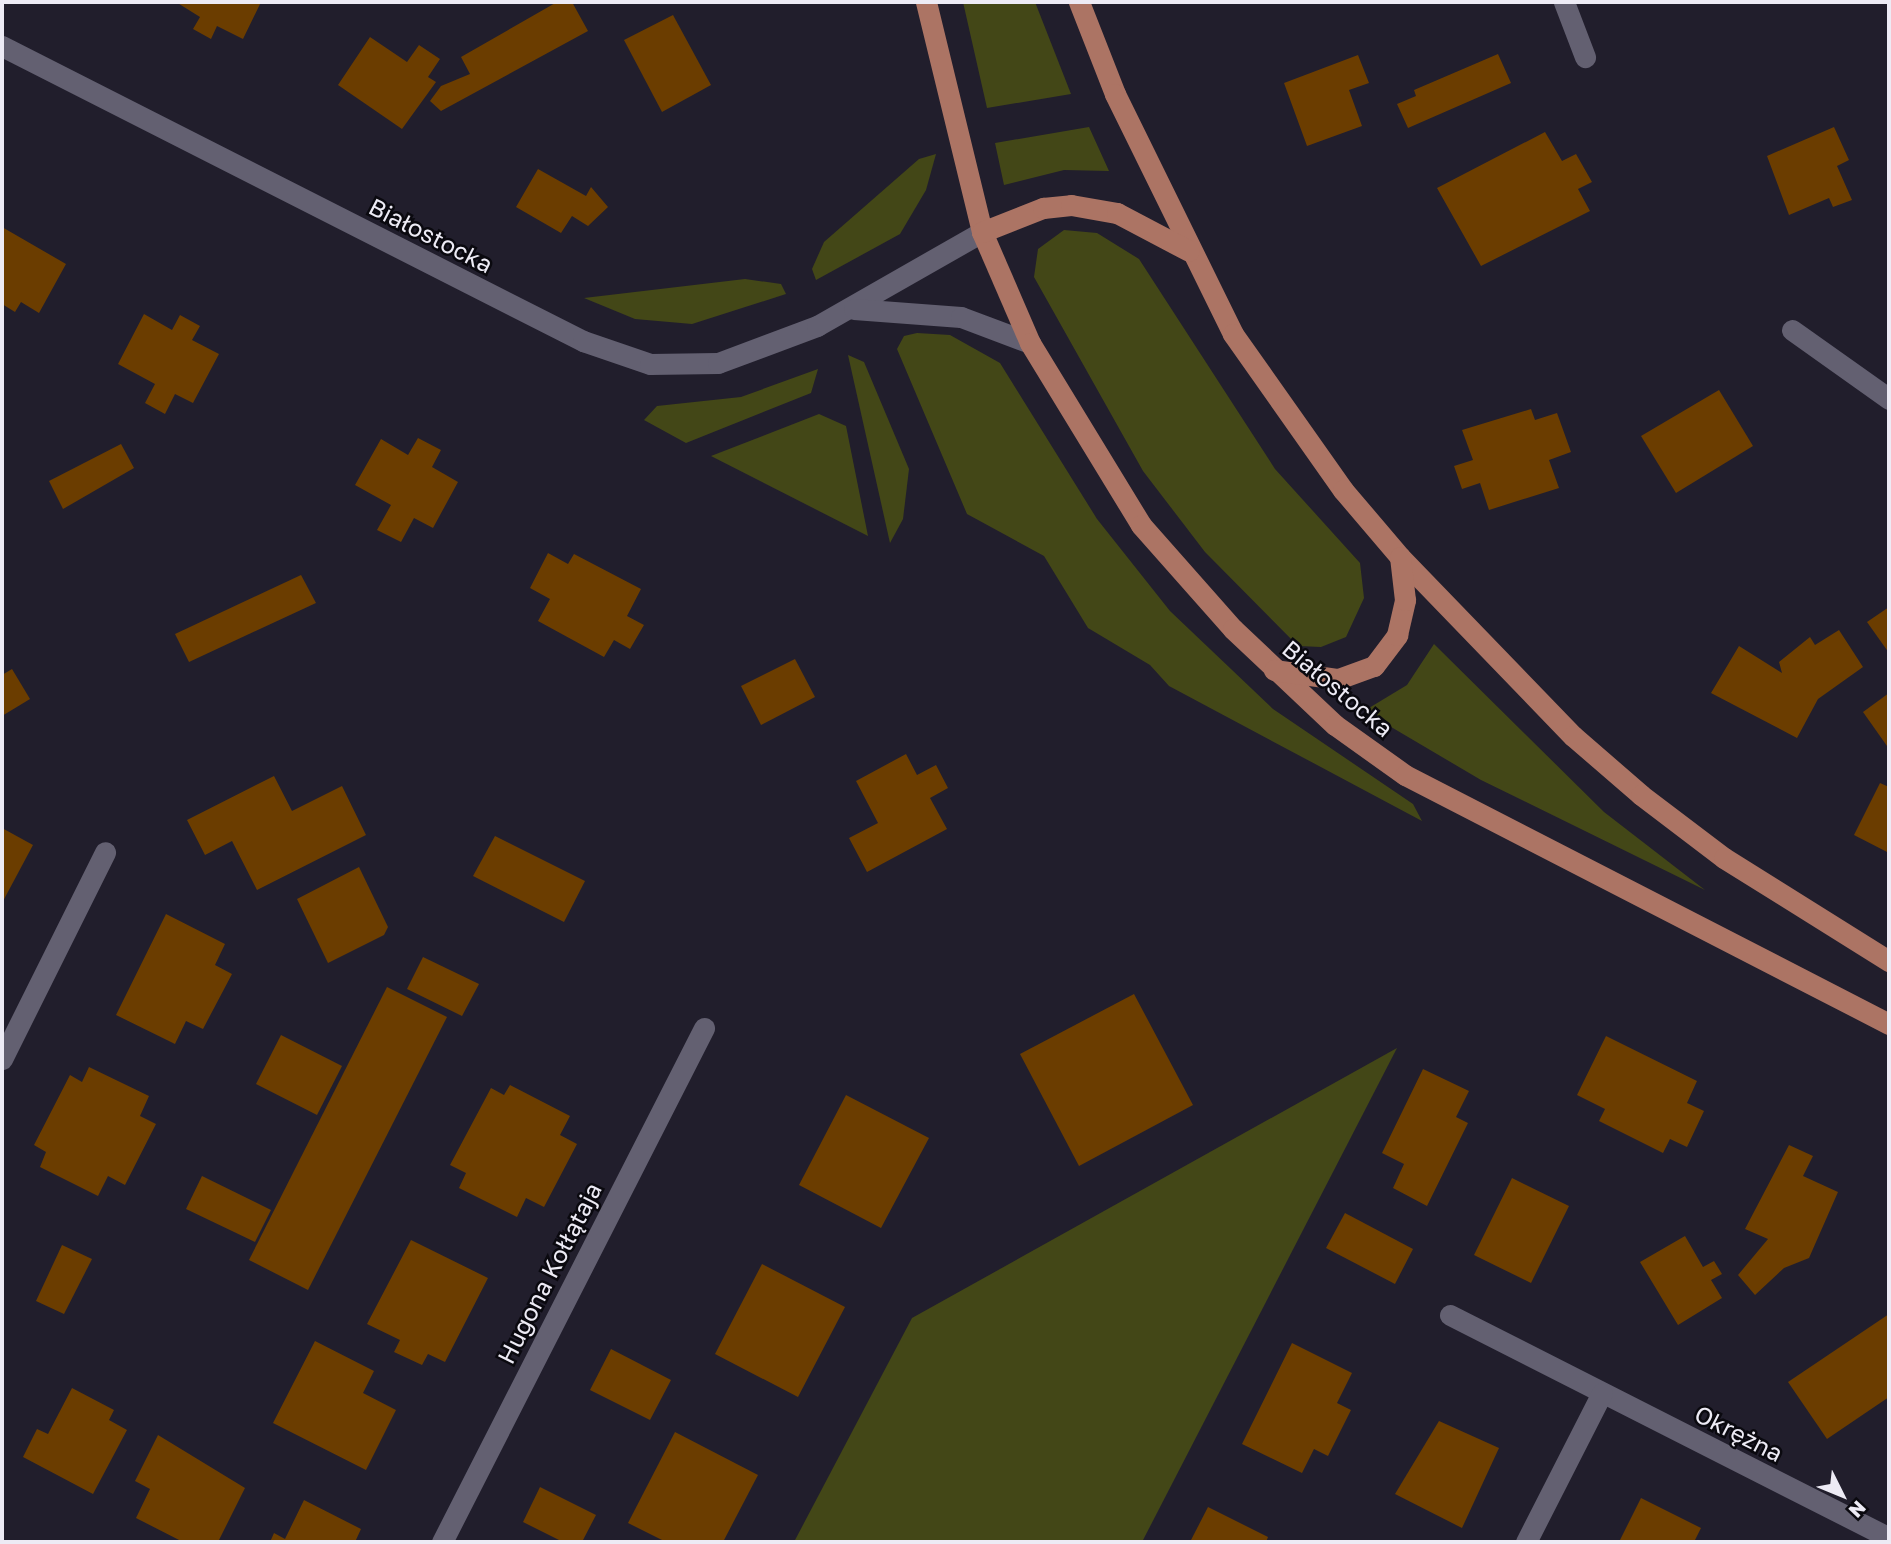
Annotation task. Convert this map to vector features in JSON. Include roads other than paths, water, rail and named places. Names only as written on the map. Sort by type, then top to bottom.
[{"type":"main road","points":[[926,2],[982,232],[1030,343]]},
{"type":"main road","points":[[1079,2],[1189,251],[1287,413],[1400,557],[1573,736],[1641,795],[1724,858],[1889,961]]},
{"type":"main road","points":[[982,232],[1043,208],[1071,205],[1117,213],[1189,251]]},
{"type":"main road","name":"Białostocka","points":[[1030,343],[1141,525],[1273,669],[1335,725],[1465,811],[1889,1024]]},
{"type":"main road","points":[[1273,669],[1338,679],[1374,666],[1398,635],[1405,600],[1400,557]]},
{"type":"street","points":[[1564,2],[1585,57]]},
{"type":"street","name":"Białostocka","points":[[2,46],[583,341],[650,364],[718,363],[854,309],[982,232]]},
{"type":"street","name":"Białostocka","points":[[854,309],[961,317],[1030,343]]},
{"type":"street","points":[[1793,330],[1889,399]]},
{"type":"street","points":[[2,1059],[105,852]]},
{"type":"street","name":"Hugona Kołłątaja","points":[[442,1542],[704,1028]]},
{"type":"street","name":"Okrężna","points":[[1450,1315],[1889,1538]]},
{"type":"street","points":[[1526,1542],[1602,1393]]}]
